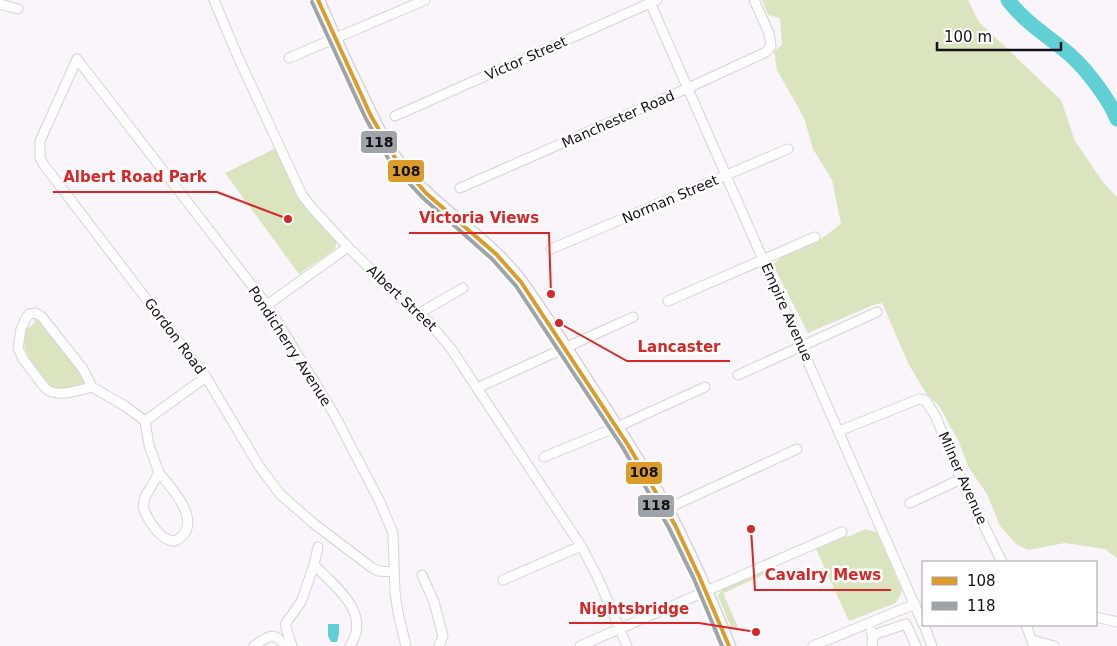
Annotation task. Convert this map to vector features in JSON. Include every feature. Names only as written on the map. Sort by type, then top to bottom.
[{"type":"street","name":"Albert Street","points":[[214,0],[228,37],[302,194],[313,209],[348,247],[437,330],[581,546],[597,576],[627,646]]},
{"type":"street","points":[[318,0],[374,124],[398,162],[414,182],[501,258],[565,347],[617,427],[666,509],[707,592],[729,646]]},
{"type":"street","points":[[289,58],[425,0]]},
{"type":"street","name":"Manchester Road","points":[[460,188],[761,55],[772,45],[770,33],[754,0]]},
{"type":"street","name":"Empire Avenue","points":[[652,1],[688,88],[922,620]]},
{"type":"street","name":"Victor Street","points":[[394,116],[652,1]]},
{"type":"street","points":[[0,4],[18,9]]},
{"type":"street","name":"Pondicherry Avenue","points":[[77,58],[267,305],[334,414],[384,511],[393,533],[398,612],[405,646]]},
{"type":"street","name":"Gordon Road","points":[[77,58],[40,141],[40,158],[44,166],[206,377],[259,466],[280,494],[313,523],[371,567],[378,571],[394,572]]},
{"type":"street","name":"Norman Street","points":[[552,249],[788,148]]},
{"type":"street","points":[[668,301],[816,237]]},
{"type":"street","points":[[267,305],[348,247]]},
{"type":"street","points":[[418,314],[463,288]]},
{"type":"street","points":[[738,375],[877,312]]},
{"type":"street","points":[[92,387],[58,393],[45,388],[23,359],[18,348],[21,329],[29,314],[36,314],[42,317],[83,369],[92,387],[125,406],[146,421],[149,444],[160,473],[188,517],[186,532],[175,541],[168,540],[159,532],[146,515],[143,507],[145,497],[160,473]]},
{"type":"street","points":[[477,388],[633,317]]},
{"type":"street","points":[[146,421],[206,377]]},
{"type":"street","points":[[544,457],[617,427],[705,387]]},
{"type":"street","name":"Milner Avenue","points":[[839,431],[919,399],[926,400],[930,405],[961,479],[1002,561]]},
{"type":"street","points":[[666,509],[796,449]]},
{"type":"street","points":[[910,503],[961,479]]},
{"type":"street","points":[[580,646],[842,532]]},
{"type":"street","points":[[503,580],[581,546]]},
{"type":"street","points":[[292,646],[286,623],[301,602],[318,547]]},
{"type":"street","points":[[314,565],[351,605],[357,625],[355,639],[350,646]]},
{"type":"street","points":[[422,575],[434,602],[442,636],[438,646]]},
{"type":"street","points":[[814,646],[915,604]]},
{"type":"street","points":[[1097,617],[1117,622]]},
{"type":"street","points":[[868,624],[872,635],[872,646]]},
{"type":"street","points":[[872,635],[906,624],[916,646]]},
{"type":"street","name":"Empire Avenue","points":[[925,626],[932,646]]},
{"type":"street","points":[[1026,626],[1033,643],[1054,646]]},
{"type":"street","points":[[254,646],[263,639],[275,636],[280,639],[283,646]]},
{"type":"green space","points":[[762,0],[968,0],[979,22],[1061,100],[1075,141],[1103,182],[1117,197],[1117,558],[1105,549],[1065,543],[1028,550],[1017,545],[1000,526],[987,494],[969,468],[958,440],[939,406],[926,393],[909,365],[882,303],[873,305],[808,333],[773,265],[780,258],[818,241],[841,224],[832,180],[813,149],[804,118],[777,70],[774,51],[782,45],[780,18],[768,15]]},
{"type":"green space","points":[[276,148],[303,204],[337,241],[335,249],[299,274],[225,173]]},
{"type":"green space","points":[[34,318],[41,319],[85,378],[83,384],[68,389],[51,389],[33,365],[28,356],[24,337],[27,329],[35,323]]},
{"type":"green space","points":[[865,529],[877,532],[902,591],[896,603],[849,621],[815,547],[845,535],[848,537]]},
{"type":"green space","points":[[763,571],[765,574],[724,593],[738,627],[732,630],[718,596],[723,588]]},
{"type":"water","points":[[328,624],[339,624],[337,642],[331,642],[328,636]]},
{"type":"waterway","points":[[1008,0],[1027,20],[1078,63],[1101,91],[1117,119]]},
{"type":"transit line","name":"108","points":[[318,0],[371,116],[397,161],[427,194],[496,254],[521,282],[628,445],[675,525],[729,646]]},
{"type":"transit line","name":"118","points":[[312,2],[366,119],[392,165],[423,198],[492,259],[516,286],[623,448],[669,528],[694,579],[722,646]]},
{"type":"place","name":"Albert Road Park","points":[[288,219]]},
{"type":"place","name":"Victoria Views","points":[[551,294]]},
{"type":"place","name":"Lancaster","points":[[559,323]]},
{"type":"place","name":"Cavalry Mews","points":[[751,529]]},
{"type":"place","name":"Nightsbridge","points":[[756,632]]}]
